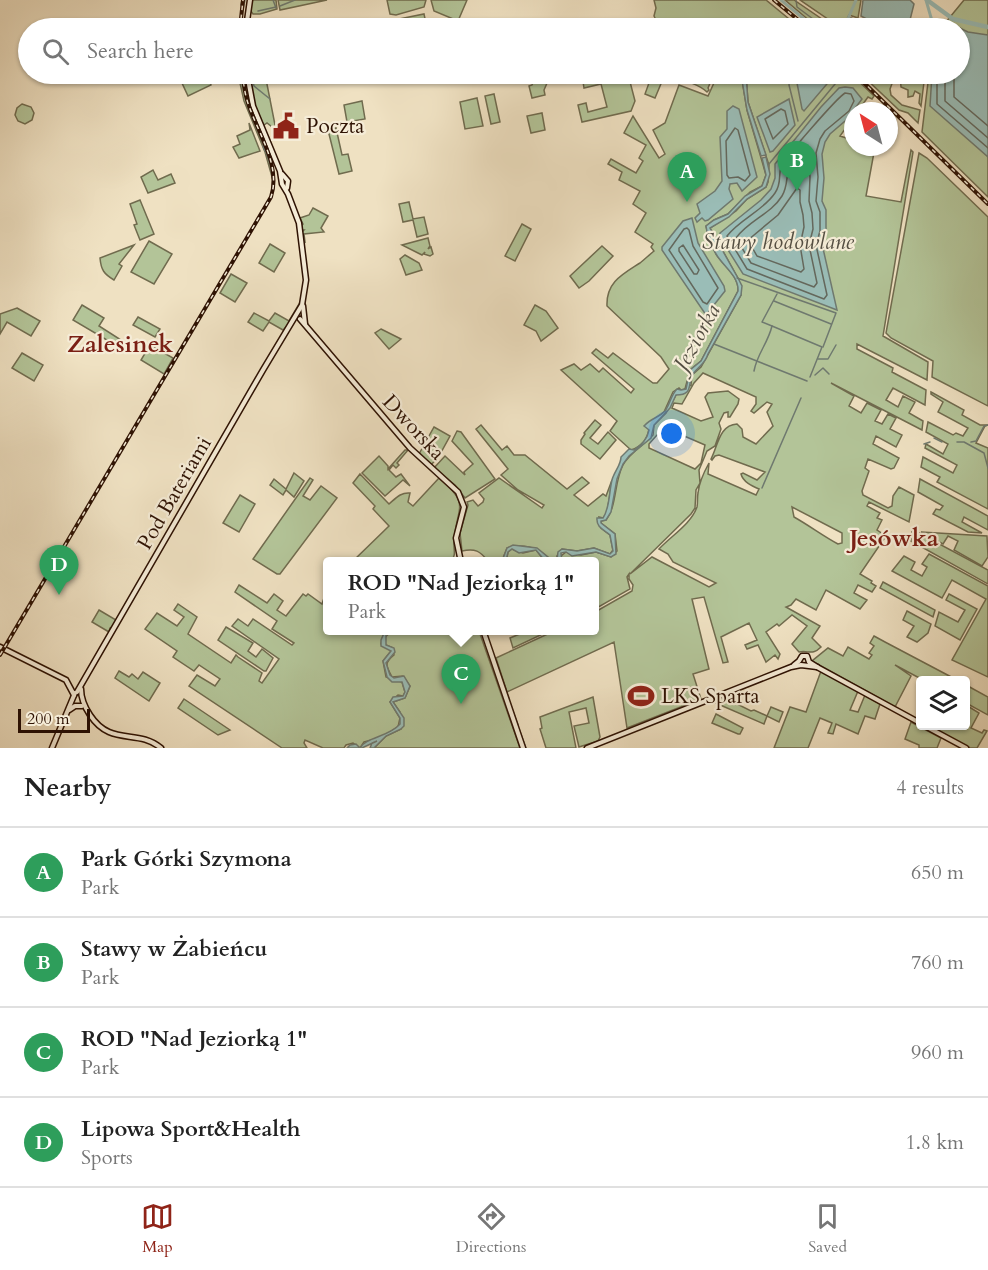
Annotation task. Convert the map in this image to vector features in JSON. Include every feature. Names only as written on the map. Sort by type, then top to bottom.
[{"type":"street","points":[[247,18],[250,0]]},
{"type":"street","points":[[249,84],[254,106],[283,179],[282,184],[285,185],[299,223],[306,286],[300,316]]},
{"type":"street","name":"Pod Bateriami","points":[[77,696],[80,685],[263,370],[292,322],[300,316]]},
{"type":"street","name":"Dworska","points":[[300,316],[304,325],[410,448],[458,492],[464,507],[457,535],[460,557]]},
{"type":"street","points":[[485,635],[523,748]]},
{"type":"street","points":[[0,647],[63,678],[95,722],[105,731],[149,741],[161,748]]},
{"type":"street","points":[[800,663],[801,657],[804,656],[809,658],[808,663]]},
{"type":"street","points":[[587,748],[800,663],[808,663],[817,667],[916,720]]},
{"type":"street","name":"Pod Bateriami","points":[[77,696],[83,680]]},
{"type":"street","points":[[69,685],[75,688],[80,685]]},
{"type":"street","points":[[77,696],[87,710]]},
{"type":"street","points":[[52,748],[77,696]]},
{"type":"street","points":[[70,708],[82,706]]},
{"type":"street","points":[[932,730],[966,748]]},
{"type":"green space","points":[[252,0],[276,0],[277,9],[253,14],[250,10]]},
{"type":"green space","points":[[278,0],[327,0],[280,10]]},
{"type":"green space","points":[[387,0],[426,0],[424,7],[396,15],[390,14]]},
{"type":"green space","points":[[431,0],[467,0],[459,18],[451,18],[434,11]]},
{"type":"green space","points":[[654,0],[766,0],[788,18],[655,18]]},
{"type":"green space","points":[[785,0],[794,0],[820,18],[806,18]]},
{"type":"green space","points":[[800,0],[861,0],[858,18],[849,15],[848,18],[826,18]]},
{"type":"green space","points":[[964,0],[988,0],[988,197],[922,132],[928,84],[970,84],[970,18],[949,18]]},
{"type":"green space","points":[[424,14],[425,18],[404,18]]},
{"type":"green space","points":[[182,84],[211,84],[211,85],[188,96]]},
{"type":"green space","points":[[240,84],[244,84],[246,99],[271,165],[274,184],[265,152],[244,101]]},
{"type":"green space","points":[[250,84],[267,84],[276,130],[267,123],[264,125],[253,100]]},
{"type":"green space","points":[[547,84],[545,95],[532,98],[529,86]]},
{"type":"green space","points":[[583,84],[601,84],[584,88]]},
{"type":"green space","points":[[601,84],[631,84],[635,101],[631,111],[582,122],[578,105],[586,103],[588,112],[607,107]]},
{"type":"green space","points":[[649,84],[661,84],[655,98],[645,94]]},
{"type":"green space","points":[[694,84],[710,84],[707,92]]},
{"type":"green space","points":[[713,84],[743,84],[747,110],[766,175],[762,186],[750,192],[728,214],[706,226],[714,251],[734,276],[738,291],[701,361],[690,370],[685,389],[679,388],[673,392],[664,412],[645,426],[649,428],[643,442],[631,450],[610,431],[617,421],[561,370],[574,364],[581,370],[590,364],[599,372],[603,368],[631,393],[634,389],[592,353],[596,349],[608,358],[613,353],[653,383],[657,383],[669,369],[661,357],[607,306],[609,291],[617,280],[654,251],[651,247],[653,244],[635,232],[646,213],[633,204],[640,191],[619,180],[622,172],[608,164],[611,159],[636,173],[643,161],[639,158],[646,145],[624,133],[633,116],[659,158],[665,154],[653,130],[665,123],[679,85],[708,96]]},
{"type":"green space","points":[[747,84],[861,84],[874,96],[872,99],[868,97],[864,102],[844,102],[844,130],[840,136],[844,137],[844,156],[873,156],[866,196],[901,202],[911,150],[913,152],[883,336],[928,362],[927,380],[857,344],[857,349],[893,368],[892,372],[926,390],[925,405],[893,388],[886,400],[898,407],[903,396],[915,402],[909,413],[923,421],[922,430],[831,383],[854,396],[849,406],[861,413],[867,403],[881,410],[875,421],[882,424],[888,414],[896,418],[890,429],[902,435],[896,447],[876,436],[873,444],[899,458],[894,468],[891,469],[868,459],[865,468],[869,471],[862,491],[863,495],[888,508],[892,506],[893,496],[899,487],[914,495],[909,522],[869,502],[867,506],[880,513],[877,518],[882,520],[877,530],[886,536],[860,574],[876,586],[872,592],[858,585],[854,593],[867,600],[860,609],[826,590],[816,610],[796,599],[786,607],[820,626],[812,638],[821,647],[815,651],[799,652],[792,644],[807,626],[792,615],[779,626],[777,624],[766,632],[780,654],[778,659],[775,655],[766,662],[758,645],[747,649],[745,645],[757,640],[749,623],[721,637],[728,662],[723,663],[704,597],[692,599],[709,669],[693,674],[701,699],[627,728],[614,642],[507,692],[496,658],[545,635],[599,635],[599,610],[632,591],[633,585],[629,574],[627,577],[630,589],[599,607],[599,557],[561,556],[566,552],[581,555],[596,552],[611,557],[617,551],[615,534],[601,521],[606,520],[610,514],[623,465],[653,435],[654,425],[666,413],[676,395],[691,385],[692,375],[701,367],[741,295],[739,280],[710,228],[766,187],[769,165],[748,102]],"holes":[[[703,373],[756,397],[756,404],[751,411],[754,413],[767,402],[772,404],[767,412],[773,426],[756,444],[743,437],[742,429],[737,424],[731,425],[720,437],[711,459],[719,455],[765,472],[757,480],[741,474],[746,481],[759,489],[756,495],[708,474],[709,463],[700,483],[699,470],[707,451],[715,446],[721,429],[719,423],[724,413],[728,412],[728,417],[730,417],[739,399],[728,391],[708,393],[705,397],[713,417],[701,421],[672,408],[674,403],[682,404],[694,383]],[[668,429],[705,445],[701,463],[695,469],[649,448],[649,444],[657,435]],[[699,485],[697,507],[694,513],[686,524],[659,549],[668,554],[673,562],[716,583],[709,587],[652,557],[630,574],[691,514],[695,508],[696,490]],[[792,507],[842,533],[842,543],[838,544],[794,517]]]},
{"type":"green space","points":[[872,84],[892,84],[891,95],[902,105],[920,110],[918,123],[908,113],[899,110],[898,102],[891,102]]},
{"type":"green space","points":[[901,84],[924,84],[921,106],[920,94],[915,91],[913,96],[908,97],[908,90],[901,87]]},
{"type":"green space","points":[[494,94],[500,122],[491,124],[485,96]]},
{"type":"green space","points":[[477,98],[483,126],[465,129],[460,102]]},
{"type":"green space","points":[[362,101],[365,119],[347,122],[344,105]]},
{"type":"green space","points":[[22,104],[31,107],[34,113],[32,120],[25,124],[18,121],[15,115],[17,108]]},
{"type":"green space","points":[[542,113],[545,130],[531,133],[527,116]]},
{"type":"green space","points":[[249,123],[260,151],[239,158],[233,147],[240,144],[237,136],[250,130]]},
{"type":"green space","points":[[336,128],[342,155],[348,154],[352,171],[339,174],[328,130]]},
{"type":"green space","points":[[919,153],[988,217],[988,406],[932,377],[933,361],[886,333]]},
{"type":"green space","points":[[153,170],[158,180],[171,174],[175,183],[148,193],[141,177]]},
{"type":"green space","points":[[140,200],[154,234],[140,240],[130,204]]},
{"type":"green space","points":[[409,202],[413,219],[424,217],[428,234],[417,237],[413,220],[403,222],[399,204]]},
{"type":"green space","points":[[313,208],[328,216],[321,228],[324,232],[304,234],[305,242],[300,218],[309,215]]},
{"type":"green space","points":[[522,224],[531,229],[515,261],[505,256]]},
{"type":"green space","points":[[428,238],[430,246],[428,249],[431,247],[433,254],[430,256],[424,254],[425,252],[422,255],[402,245]]},
{"type":"green space","points":[[149,241],[172,254],[154,284],[131,272]]},
{"type":"green space","points":[[270,244],[285,253],[274,272],[259,263]]},
{"type":"green space","points":[[134,245],[119,264],[122,266],[114,280],[108,276],[102,269],[100,258]]},
{"type":"green space","points":[[602,246],[613,256],[579,288],[570,276]]},
{"type":"green space","points":[[405,255],[419,263],[422,270],[406,275],[400,259]]},
{"type":"green space","points":[[231,274],[247,283],[235,302],[220,293]]},
{"type":"green space","points":[[299,304],[293,318],[283,330],[269,322],[263,331],[248,322],[254,313],[269,321],[275,313],[289,321]]},
{"type":"green space","points":[[82,305],[104,318],[99,326],[121,340],[117,346],[73,320]]},
{"type":"green space","points":[[535,305],[546,311],[558,328],[541,341],[536,331],[524,325]]},
{"type":"green space","points":[[17,308],[40,321],[31,336],[7,322],[0,334],[0,314]]},
{"type":"green space","points":[[138,317],[160,329],[155,337],[133,325]]},
{"type":"green space","points":[[381,329],[401,339],[389,349],[375,333]]},
{"type":"green space","points":[[150,345],[173,358],[164,374],[141,360]]},
{"type":"green space","points":[[22,353],[43,365],[34,381],[12,368]]},
{"type":"green space","points":[[931,392],[964,410],[962,415],[980,425],[988,425],[985,426],[976,443],[988,448],[988,509],[937,482],[940,477],[921,467],[923,457],[953,473],[957,465],[925,448],[926,444],[943,454],[948,444],[926,432],[928,422],[953,435],[956,433],[963,436],[968,428],[938,412],[943,402]]},
{"type":"green space","points":[[595,420],[601,425],[590,438],[598,444],[608,432],[616,440],[600,459],[581,444],[584,433]]},
{"type":"green space","points":[[481,425],[502,450],[507,446],[514,455],[525,455],[567,489],[582,477],[589,483],[574,495],[588,506],[603,494],[606,496],[612,480],[607,513],[603,518],[599,517],[601,528],[610,535],[613,550],[610,554],[594,548],[577,551],[562,549],[557,557],[547,557],[533,548],[524,546],[507,548],[504,557],[484,557],[477,551],[462,551],[460,533],[467,502],[473,500],[478,506],[484,499],[479,493],[499,478],[542,508],[544,505],[518,490],[501,475],[508,469],[476,429]]},
{"type":"green space","points":[[434,427],[450,436],[431,465],[419,454]]},
{"type":"green space","points":[[457,431],[461,432],[495,479],[465,498],[455,485],[434,468],[445,456],[465,475],[464,472],[473,464],[452,441]]},
{"type":"green space","points":[[405,450],[408,450],[397,463],[399,465],[396,468],[393,465],[389,470],[396,477],[401,474],[410,486],[403,480],[385,496],[362,473],[379,456],[388,469]]},
{"type":"green space","points":[[294,473],[304,481],[294,497],[286,490],[283,495],[270,485],[274,479],[286,489]]},
{"type":"green space","points":[[360,474],[389,504],[401,494],[410,493],[408,502],[413,506],[439,478],[455,494],[460,506],[453,557],[357,557],[389,526],[373,509],[375,506],[353,483]]},
{"type":"green space","points":[[310,478],[313,480],[303,496],[310,500],[321,486],[337,498],[280,574],[277,574],[253,559]]},
{"type":"green space","points":[[920,479],[988,516],[988,530],[964,517],[962,522],[982,533],[968,532],[933,514],[936,509],[940,510],[943,506],[918,492]]},
{"type":"green space","points":[[240,495],[255,504],[239,532],[223,523]]},
{"type":"green space","points":[[912,531],[988,570],[988,584],[911,541]]},
{"type":"green space","points":[[921,532],[987,536],[988,557],[982,566],[954,550],[958,541],[948,536],[943,544]]},
{"type":"green space","points":[[512,549],[523,553],[536,550],[542,557],[507,557],[508,552]]},
{"type":"green space","points":[[929,554],[988,586],[988,677],[952,660],[986,599],[952,580],[942,598],[892,571],[904,556],[915,562],[911,570],[922,576],[927,567],[922,564]]},
{"type":"green space","points":[[883,582],[935,610],[933,617],[880,588]]},
{"type":"green space","points":[[239,585],[267,603],[274,594],[283,601],[277,610],[286,616],[303,594],[306,596],[308,594],[322,604],[323,601],[323,635],[384,635],[381,644],[391,651],[383,661],[386,677],[402,682],[405,692],[403,696],[398,695],[390,702],[400,718],[398,727],[381,738],[364,742],[360,748],[353,743],[344,748],[323,748],[305,740],[307,748],[282,748],[189,686],[197,675],[215,686],[220,679],[199,665],[194,671],[173,657],[177,651],[145,629],[157,613],[177,626],[184,617],[174,610],[178,604],[197,617],[188,634],[231,663],[236,655],[262,673],[259,681],[262,683],[279,659],[232,626],[238,619],[248,626],[253,619],[292,645],[294,643],[272,629],[277,621],[235,592]]},
{"type":"green space","points":[[949,594],[977,609],[960,640],[935,626],[939,612],[958,622],[965,610],[946,600]]},
{"type":"green space","points":[[99,610],[116,620],[109,632],[92,622]]},
{"type":"green space","points":[[907,611],[931,624],[928,633],[917,642],[907,637],[914,626],[903,620]]},
{"type":"green space","points":[[226,627],[253,643],[248,651],[256,657],[262,649],[273,658],[266,671],[218,640]]},
{"type":"green space","points":[[387,635],[480,635],[520,748],[374,748],[386,736],[401,729],[400,712],[393,702],[405,698],[410,686],[403,676],[392,677],[387,663],[394,655],[393,648],[386,645]]},
{"type":"green space","points":[[517,635],[541,635],[513,648],[510,638]]},
{"type":"green space","points":[[874,636],[949,676],[916,676],[895,665],[911,676],[895,707],[812,661],[828,648],[843,656],[848,647],[869,659],[872,655],[869,653],[874,646],[870,643]]},
{"type":"green space","points":[[119,671],[129,677],[132,674],[138,679],[143,672],[160,683],[149,701],[115,678]]},
{"type":"green space","points":[[821,671],[858,691],[850,710],[858,712],[865,695],[880,704],[875,719],[865,716],[858,734],[836,724],[833,734],[828,733],[832,723],[820,718],[808,748],[774,748],[790,707],[806,712]]},
{"type":"green space","points":[[970,687],[988,697],[988,715],[970,705]]},
{"type":"green space","points":[[593,697],[600,737],[598,741],[579,747],[574,726],[589,723],[586,708],[569,712],[576,748],[546,748],[540,729],[542,728],[540,717]]},
{"type":"green space","points":[[723,697],[767,716],[764,724],[711,701]]},
{"type":"green space","points":[[184,699],[230,730],[218,735],[178,708]]},
{"type":"green space","points":[[771,707],[783,712],[779,722],[767,716]]},
{"type":"green space","points":[[970,707],[979,713],[971,728],[982,733],[984,730],[987,731],[977,748],[970,748],[936,730],[970,730]]},
{"type":"green space","points":[[716,714],[743,728],[740,734],[712,723]]},
{"type":"green space","points":[[911,722],[916,725],[916,730],[926,730],[941,738],[937,748],[919,748],[919,745],[905,739]]},
{"type":"water","points":[[863,0],[910,0],[914,4],[910,18],[865,18],[861,16]]},
{"type":"water","points":[[970,32],[988,35],[988,157],[930,106],[931,84],[970,84]]},
{"type":"water","points":[[743,84],[747,84],[748,102],[766,155],[761,156],[747,110]]},
{"type":"water","points":[[797,84],[827,84],[804,111]]},
{"type":"water","name":"Stawy hodowlane","points":[[839,88],[853,88],[862,99],[860,102],[844,102],[844,122],[830,134],[822,154],[824,178],[822,201],[826,210],[826,234],[822,244],[837,310],[743,274],[720,237],[720,233],[771,189],[775,178],[775,164]]},
{"type":"water","points":[[789,99],[795,125],[770,152],[757,117]]},
{"type":"water","points":[[733,106],[739,109],[757,177],[742,191],[737,183],[730,184],[729,189],[733,199],[708,220],[705,221],[702,218],[697,222],[695,218],[700,213],[697,204],[715,191],[722,181],[720,137],[727,129],[727,111]]},
{"type":"water","points":[[766,157],[770,174],[766,187],[747,199],[729,217],[710,228],[742,286],[741,295],[705,360],[693,374],[688,391],[682,395],[676,395],[670,408],[654,425],[651,438],[623,464],[617,479],[611,512],[606,520],[601,521],[615,534],[616,554],[611,557],[596,552],[572,556],[566,552],[561,553],[562,557],[557,557],[558,552],[562,549],[577,551],[594,548],[610,554],[613,551],[610,535],[599,526],[597,518],[603,518],[605,514],[612,480],[621,457],[629,449],[634,450],[644,442],[649,430],[644,426],[665,411],[677,389],[686,389],[690,370],[701,361],[738,291],[736,281],[712,247],[706,226],[728,214],[745,196],[762,186],[766,175],[762,158]]},
{"type":"water","points":[[692,218],[698,243],[725,291],[706,315],[662,250],[683,221]]},
{"type":"water","points":[[513,545],[537,548],[548,557],[542,557],[536,550],[519,553],[512,549],[507,557],[504,557],[507,548]]},
{"type":"water","points":[[383,635],[386,635],[386,645],[394,648],[395,652],[386,663],[390,675],[394,678],[404,676],[410,686],[405,698],[393,702],[404,718],[404,726],[386,736],[374,748],[370,748],[372,743],[360,748],[367,741],[390,732],[400,724],[400,718],[390,702],[393,697],[403,696],[405,692],[402,682],[392,682],[387,677],[383,661],[391,651],[381,646]]},
{"type":"water","points":[[356,744],[360,748],[347,748]]},
{"type":"waterway","points":[[241,5],[242,0]]},
{"type":"waterway","points":[[243,9],[245,0]]},
{"type":"waterway","points":[[273,0],[276,8]]},
{"type":"waterway","points":[[280,6],[295,0]]},
{"type":"waterway","points":[[781,0],[803,18]]},
{"type":"waterway","points":[[796,0],[797,7],[812,18]]},
{"type":"waterway","points":[[848,18],[856,0]]},
{"type":"waterway","points":[[926,0],[931,18]]},
{"type":"waterway","points":[[927,0],[952,18]]},
{"type":"waterway","points":[[258,11],[276,7]]},
{"type":"waterway","points":[[970,23],[988,27]]},
{"type":"waterway","points":[[246,84],[252,108],[266,145]]},
{"type":"waterway","points":[[254,84],[270,99]]},
{"type":"waterway","points":[[789,84],[798,121]]},
{"type":"waterway","points":[[769,164],[835,84]]},
{"type":"waterway","points":[[263,146],[265,151]]},
{"type":"waterway","points":[[266,152],[272,169],[273,181]]},
{"type":"waterway","points":[[737,278],[836,313],[823,347]]},
{"type":"waterway","points":[[754,371],[772,326],[762,322],[777,294]]},
{"type":"waterway","points":[[774,301],[831,324]]},
{"type":"waterway","points":[[772,326],[822,347],[810,377]]},
{"type":"waterway","name":"Jeziorka","points":[[714,344],[807,381]]},
{"type":"waterway","points":[[818,359],[828,359],[836,345]]},
{"type":"waterway","points":[[815,375],[823,368],[829,374]]},
{"type":"waterway","points":[[762,488],[801,398]]},
{"type":"waterway","points":[[971,442],[976,441],[984,426],[988,425]]},
{"type":"waterway","points":[[934,438],[942,442]]},
{"type":"waterway","points":[[924,444],[930,442]]},
{"type":"waterway","points":[[957,442],[964,442],[984,453],[988,468]]},
{"type":"waterway","points":[[487,635],[494,656]]},
{"type":"waterway","points":[[495,658],[509,699]]},
{"type":"waterway","points":[[510,703],[518,725]]},
{"type":"waterway","points":[[519,729],[526,748]]},
{"type":"railway","points":[[241,18],[243,0]]},
{"type":"railway","points":[[774,0],[796,18]]},
{"type":"railway","points":[[0,655],[271,197],[273,185],[271,162],[248,102],[244,84]]},
{"type":"railway","points":[[865,84],[988,204]]},
{"type":"place","name":"Poczta","points":[[286,126]]},
{"type":"place","name":"Stawy w Żabieńcu","points":[[797,191]]},
{"type":"place","name":"Park Górki Szymona","points":[[687,202]]},
{"type":"place","name":"Lipowa Sport&Health","points":[[59,595]]},
{"type":"place","name":"LKS Sparta","points":[[641,696]]},
{"type":"place","name":"ROD \"Nad Jeziorką 1\"","points":[[461,704]]},
{"type":"district","name":"Zalesinek","points":[[120,344]]},
{"type":"district","name":"Jesówka","points":[[894,538]]}]
